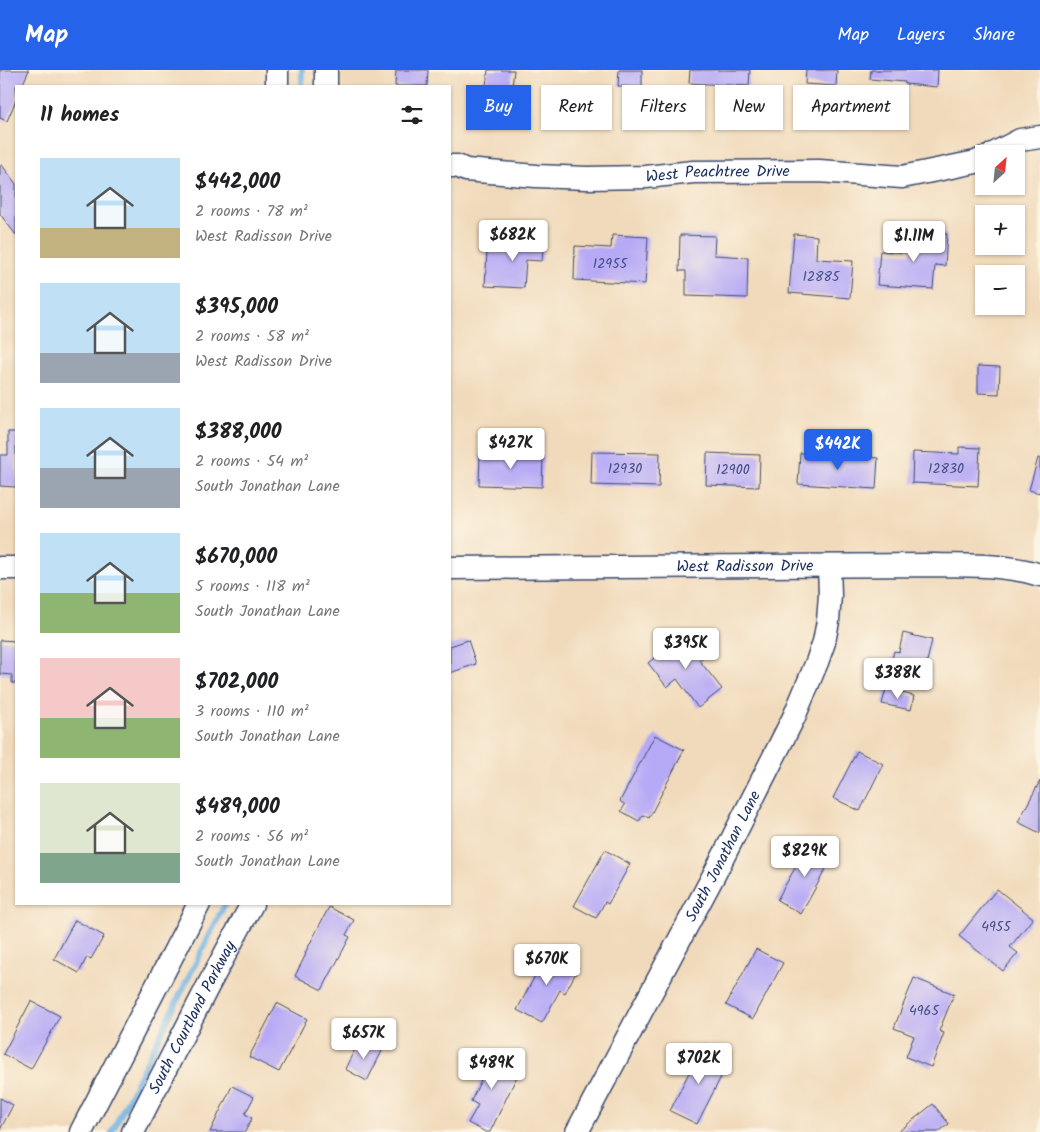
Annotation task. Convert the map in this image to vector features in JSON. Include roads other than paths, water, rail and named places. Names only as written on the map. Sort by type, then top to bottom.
[{"type":"street","points":[[277,70],[278,85]]},
{"type":"street","points":[[326,70],[326,85]]},
{"type":"street","points":[[1010,145],[1020,140],[1040,137]]},
{"type":"street","name":"West Peachtree Drive","points":[[451,166],[457,166],[466,170],[587,178],[646,177],[692,172],[819,171],[902,176],[975,162]]},
{"type":"street","name":"West Radisson Drive","points":[[451,568],[935,565],[982,566],[1040,575]]},
{"type":"street","name":"South Jonathan Lane","points":[[577,1132],[716,872],[794,717],[824,642],[830,595],[829,566]]},
{"type":"street","points":[[0,568],[15,568]]},
{"type":"street","points":[[81,1132],[198,905]]},
{"type":"street","name":"South Courtland Parkway","points":[[132,1132],[251,905]]},
{"type":"waterway","points":[[302,70],[302,85]]},
{"type":"waterway","points":[[112,1132],[225,905]]}]
